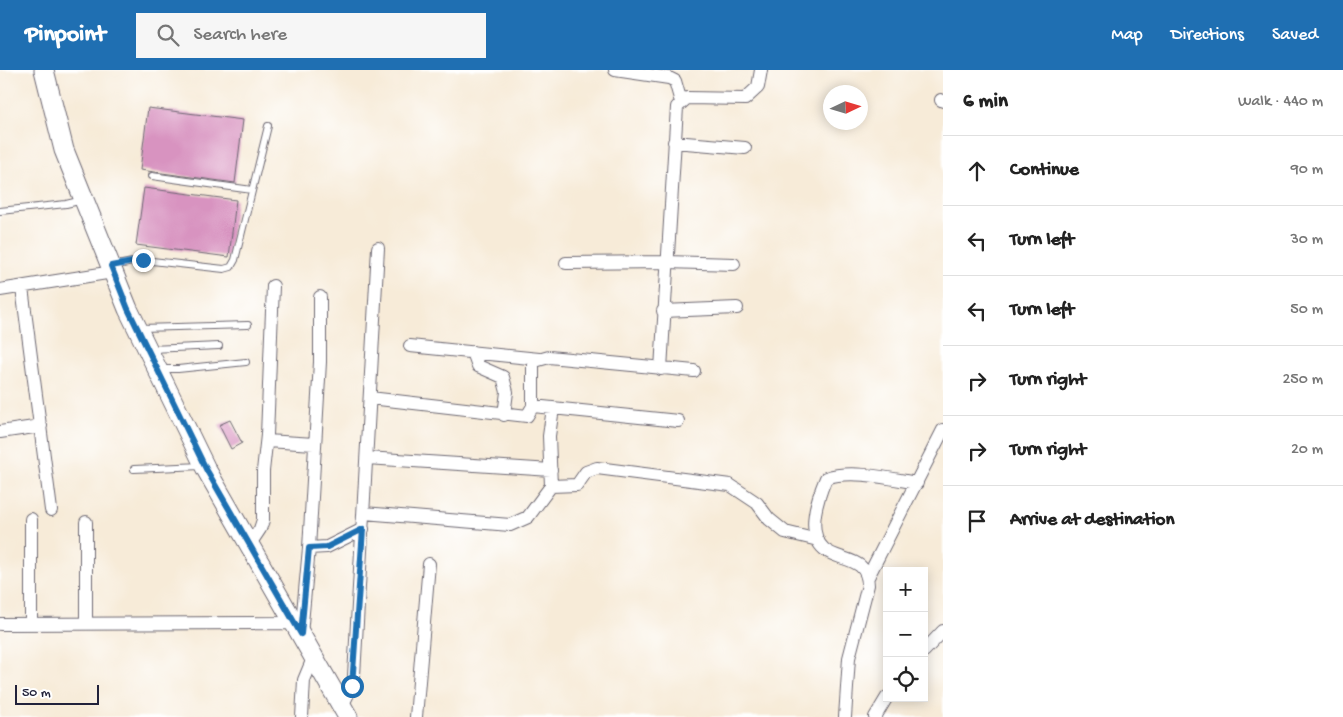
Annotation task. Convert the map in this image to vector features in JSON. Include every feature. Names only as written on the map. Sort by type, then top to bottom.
[{"type":"main road","points":[[44,70],[64,150],[137,328],[205,466],[345,711]]},
{"type":"street","points":[[615,70],[669,78],[675,81],[681,102]]},
{"type":"street","points":[[661,369],[663,311],[677,107],[687,98],[745,99],[758,87],[761,70]]},
{"type":"street","points":[[674,142],[745,148]]},
{"type":"street","points":[[345,711],[354,676],[378,248]]},
{"type":"street","points":[[566,262],[734,264]]},
{"type":"street","points":[[0,290],[22,288],[112,269]]},
{"type":"street","points":[[250,544],[260,529],[263,520],[263,471],[267,441],[274,286]]},
{"type":"street","points":[[22,288],[41,426],[50,510]]},
{"type":"street","points":[[0,624],[299,628],[309,548],[320,342],[320,297]]},
{"type":"street","points":[[663,311],[737,308]]},
{"type":"street","points":[[410,346],[539,359],[549,357],[694,371]]},
{"type":"street","points":[[473,352],[478,366],[503,376],[507,392],[504,415]]},
{"type":"street","points":[[370,398],[504,415],[527,416],[533,406],[532,376],[535,361],[539,359]]},
{"type":"street","points":[[533,406],[678,421]]},
{"type":"street","points":[[364,513],[516,524],[528,517],[551,486],[548,436],[554,408]]},
{"type":"street","points":[[0,432],[41,426]]},
{"type":"street","points":[[845,717],[849,658],[867,591],[868,577],[918,483],[943,430]]},
{"type":"street","points":[[267,441],[314,444]]},
{"type":"street","points":[[367,458],[551,470]]},
{"type":"street","points":[[551,486],[577,484],[586,472],[597,468],[730,485],[757,503],[770,519],[786,532],[818,540]]},
{"type":"street","points":[[868,577],[866,572],[857,564],[824,549],[818,540],[814,525],[826,478],[844,475],[918,483]]},
{"type":"street","points":[[31,519],[31,624]]},
{"type":"street","points":[[86,522],[86,624]]},
{"type":"street","points":[[309,548],[327,547],[363,529]]},
{"type":"street","points":[[416,717],[428,564]]},
{"type":"street","points":[[928,647],[943,631]]},
{"type":"street","points":[[302,717],[304,680],[314,656]]},
{"type":"street","points":[[875,717],[884,702]]},
{"type":"lane","points":[[112,269],[143,260],[224,269],[231,267],[235,260],[268,126]]},
{"type":"lane","points":[[152,176],[252,190]]},
{"type":"lane","points":[[0,210],[66,204],[84,200]]},
{"type":"lane","points":[[137,328],[248,325]]},
{"type":"lane","points":[[148,349],[219,346]]},
{"type":"lane","points":[[157,368],[178,369],[246,362]]},
{"type":"lane","points":[[134,468],[205,466]]},
{"type":"building","points":[[148,108],[243,120],[235,183],[140,170]]},
{"type":"building","points":[[144,188],[236,200],[229,257],[136,245]]},
{"type":"building","points":[[230,420],[242,443],[231,449],[219,425]]},
{"type":"route","points":[[143,260],[134,264],[111,266],[128,309],[206,469],[301,634],[309,548],[327,547],[363,529],[357,645],[352,686]]}]
